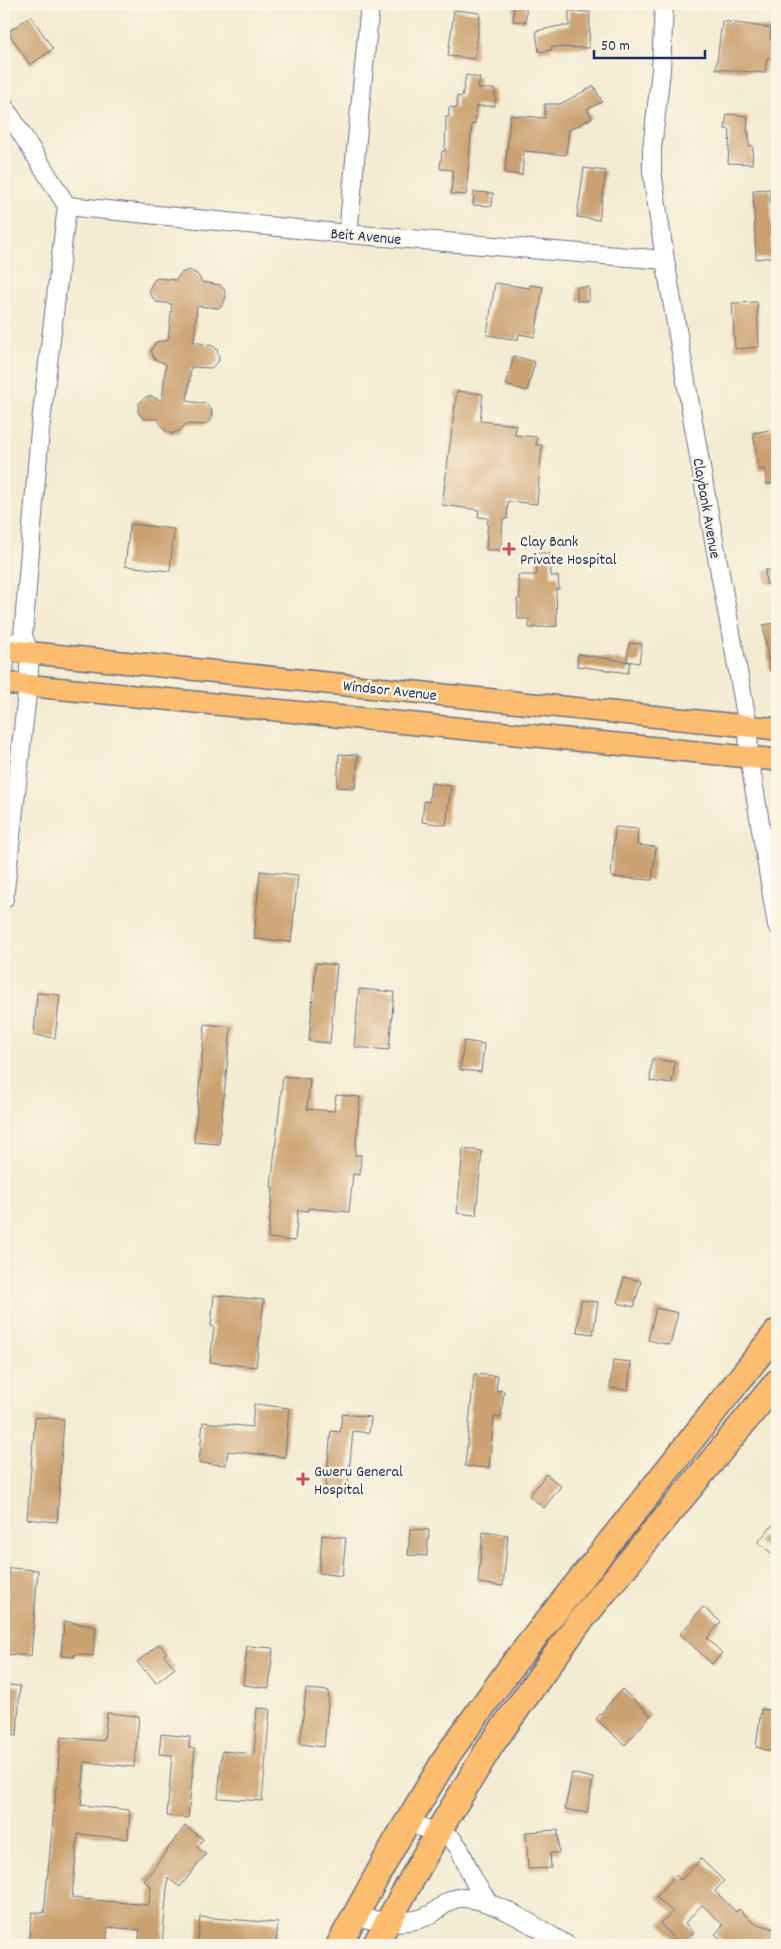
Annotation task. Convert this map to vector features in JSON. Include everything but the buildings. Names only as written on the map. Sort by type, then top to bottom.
[{"type":"highway","points":[[339,1945],[449,1753],[514,1663],[777,1332]]},
{"type":"highway","points":[[375,1945],[438,1832],[491,1745],[577,1625],[777,1382]]},
{"type":"highway","points":[[687,1446],[711,1462]]},
{"type":"highway","points":[[575,1586],[597,1601]]},
{"type":"main road","name":"Windsor Avenue","points":[[4,656],[27,645],[777,729]]},
{"type":"main road","name":"Windsor Avenue","points":[[4,683],[777,760]]},
{"type":"street","points":[[348,234],[370,4]]},
{"type":"street","name":"Claybank Avenue","points":[[664,4],[661,70],[652,149],[652,171],[665,260],[748,726],[749,757],[777,925]]},
{"type":"street","points":[[4,106],[67,206],[40,430],[27,645],[28,685],[4,899]]},
{"type":"street","name":"Beit Avenue","points":[[67,206],[348,234],[665,260]]},
{"type":"street","points":[[408,1822],[452,1839],[459,1848],[475,1883],[489,1903]]},
{"type":"street","points":[[355,1916],[368,1920],[388,1922],[418,1918],[432,1914],[444,1903],[457,1898],[472,1898],[489,1903],[567,1945]]},
{"type":"place","name":"Clay Bank Private Hospital","points":[[509,549]]},
{"type":"place","name":"Gweru General Hospital","points":[[303,1479]]}]
